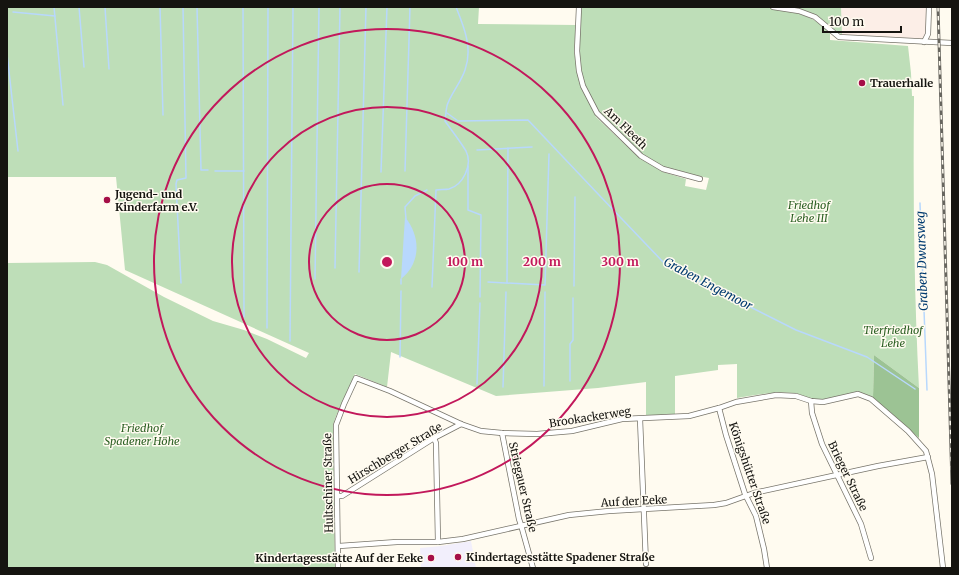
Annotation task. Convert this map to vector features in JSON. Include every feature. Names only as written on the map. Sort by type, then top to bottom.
[{"type":"street","name":"Am Fleeth","points":[[579,7],[577,51],[579,71],[583,86],[598,113],[641,156],[663,169],[700,179]]},
{"type":"street","points":[[773,7],[799,11],[815,17],[839,37],[952,43]]},
{"type":"street","points":[[924,42],[928,34],[929,7]]},
{"type":"street","name":"Brookackerweg","points":[[356,378],[390,390],[461,424],[481,430],[502,433],[537,434],[572,431],[622,419],[689,416],[742,400],[776,395],[796,396],[811,401],[823,402],[858,394],[865,395],[871,399],[908,431],[926,451],[928,457]]},
{"type":"street","name":"Hultschiner Straße","points":[[338,568],[336,425],[356,378]]},
{"type":"street","name":"Brieger Straße","points":[[811,401],[812,413],[822,444],[852,502],[861,524],[871,558]]},
{"type":"street","name":"Königshütter Straße","points":[[719,408],[746,497],[756,516],[767,568]]},
{"type":"street","points":[[640,418],[646,564]]},
{"type":"street","name":"Hirschberger Straße","points":[[338,496],[342,496],[434,438],[461,424]]},
{"type":"street","name":"Striegauer Straße","points":[[502,433],[519,519],[522,525],[533,568]]},
{"type":"street","points":[[434,438],[436,443],[438,542]]},
{"type":"street","points":[[928,457],[932,474],[943,568]]},
{"type":"street","name":"Auf der Eeke","points":[[338,546],[397,542],[438,542],[463,539],[569,515],[609,511],[714,505],[746,497],[754,493],[928,457]]},
{"type":"shaded area","points":[[841,7],[930,7],[930,39],[842,35]]},
{"type":"shaded area","name":"Kindertagesstätte Spadener Straße","points":[[471,541],[476,568],[421,568],[420,548]]},
{"type":"green space","points":[[7,7],[479,7],[478,24],[576,25],[574,52],[581,85],[596,117],[637,156],[663,172],[686,179],[685,186],[706,190],[709,178],[670,170],[649,159],[622,136],[598,110],[591,98],[582,73],[579,47],[581,7],[769,8],[802,15],[816,21],[830,32],[830,40],[908,46],[912,96],[914,96],[914,242],[919,388],[874,355],[873,398],[860,393],[853,393],[816,400],[795,393],[781,393],[737,398],[737,364],[718,365],[718,370],[675,376],[675,414],[646,416],[646,382],[598,388],[496,396],[391,352],[387,387],[355,374],[333,425],[335,568],[7,568],[7,263],[95,262],[107,265],[164,297],[213,321],[244,330],[267,339],[306,358],[309,353],[125,270],[116,177],[7,177]]},
{"type":"green space","points":[[785,7],[841,7],[842,35],[815,15]]},
{"type":"green space","points":[[874,355],[919,388],[919,438],[873,398]]},
{"type":"water","points":[[405,217],[414,233],[416,250],[415,258],[408,273],[401,279]]},
{"type":"waterway","points":[[54,7],[63,105]]},
{"type":"waterway","points":[[79,7],[84,67]]},
{"type":"waterway","points":[[105,7],[109,69]]},
{"type":"waterway","points":[[160,7],[163,115]]},
{"type":"waterway","points":[[181,283],[176,184],[177,180],[186,178],[183,7]]},
{"type":"waterway","points":[[197,7],[201,170],[208,170]]},
{"type":"waterway","points":[[243,7],[244,317]]},
{"type":"waterway","points":[[267,328],[268,7]]},
{"type":"waterway","points":[[290,341],[293,7]]},
{"type":"waterway","points":[[315,279],[319,7]]},
{"type":"waterway","points":[[335,268],[340,7]]},
{"type":"waterway","points":[[359,272],[366,7]]},
{"type":"waterway","points":[[381,172],[387,7]]},
{"type":"waterway","points":[[405,171],[410,7]]},
{"type":"waterway","points":[[432,287],[436,190],[449,189],[459,183],[465,174],[468,162],[466,151],[445,121],[447,104],[463,74],[468,54],[468,46],[464,30],[456,7]]},
{"type":"waterway","points":[[13,12],[55,16]]},
{"type":"waterway","points":[[7,54],[18,151]]},
{"type":"waterway","name":"Graben Engemoor","points":[[447,113],[458,121],[528,120],[665,264],[796,330],[867,357],[915,389]]},
{"type":"waterway","points":[[477,150],[532,147]]},
{"type":"waterway","points":[[507,283],[508,148]]},
{"type":"waterway","points":[[488,282],[545,285],[549,154]]},
{"type":"waterway","points":[[468,166],[468,210],[481,215],[480,297]]},
{"type":"waterway","points":[[215,171],[244,171]]},
{"type":"waterway","points":[[406,219],[405,207],[415,196],[427,190]]},
{"type":"waterway","points":[[574,286],[575,197]]},
{"type":"waterway","name":"Graben Dwarsweg","points":[[920,203],[927,390]]},
{"type":"waterway","points":[[401,279],[401,284]]},
{"type":"waterway","points":[[400,357],[401,291]]},
{"type":"waterway","points":[[503,387],[506,292]]},
{"type":"waterway","points":[[544,386],[545,292]]},
{"type":"waterway","points":[[570,381],[570,344],[573,340],[573,298]]},
{"type":"waterway","points":[[477,384],[480,303]]},
{"type":"railway","points":[[938,7],[952,484]]},
{"type":"place","name":"Trauerhalle","points":[[862,83]]},
{"type":"place","name":"Jugend- und Kinderfarm e.V.","points":[[107,200]]},
{"type":"place","name":"Kindertagesstätte Spadener Straße","points":[[458,557]]},
{"type":"place","name":"Kindertagesstätte Auf der Eeke","points":[[431,558]]},
{"type":"park label","name":"Friedhof Lehe III","points":[[809,211]]},
{"type":"park label","name":"Tierfriedhof Lehe","points":[[893,336]]},
{"type":"park label","name":"Friedhof Spadener Höhe","points":[[142,434]]}]
